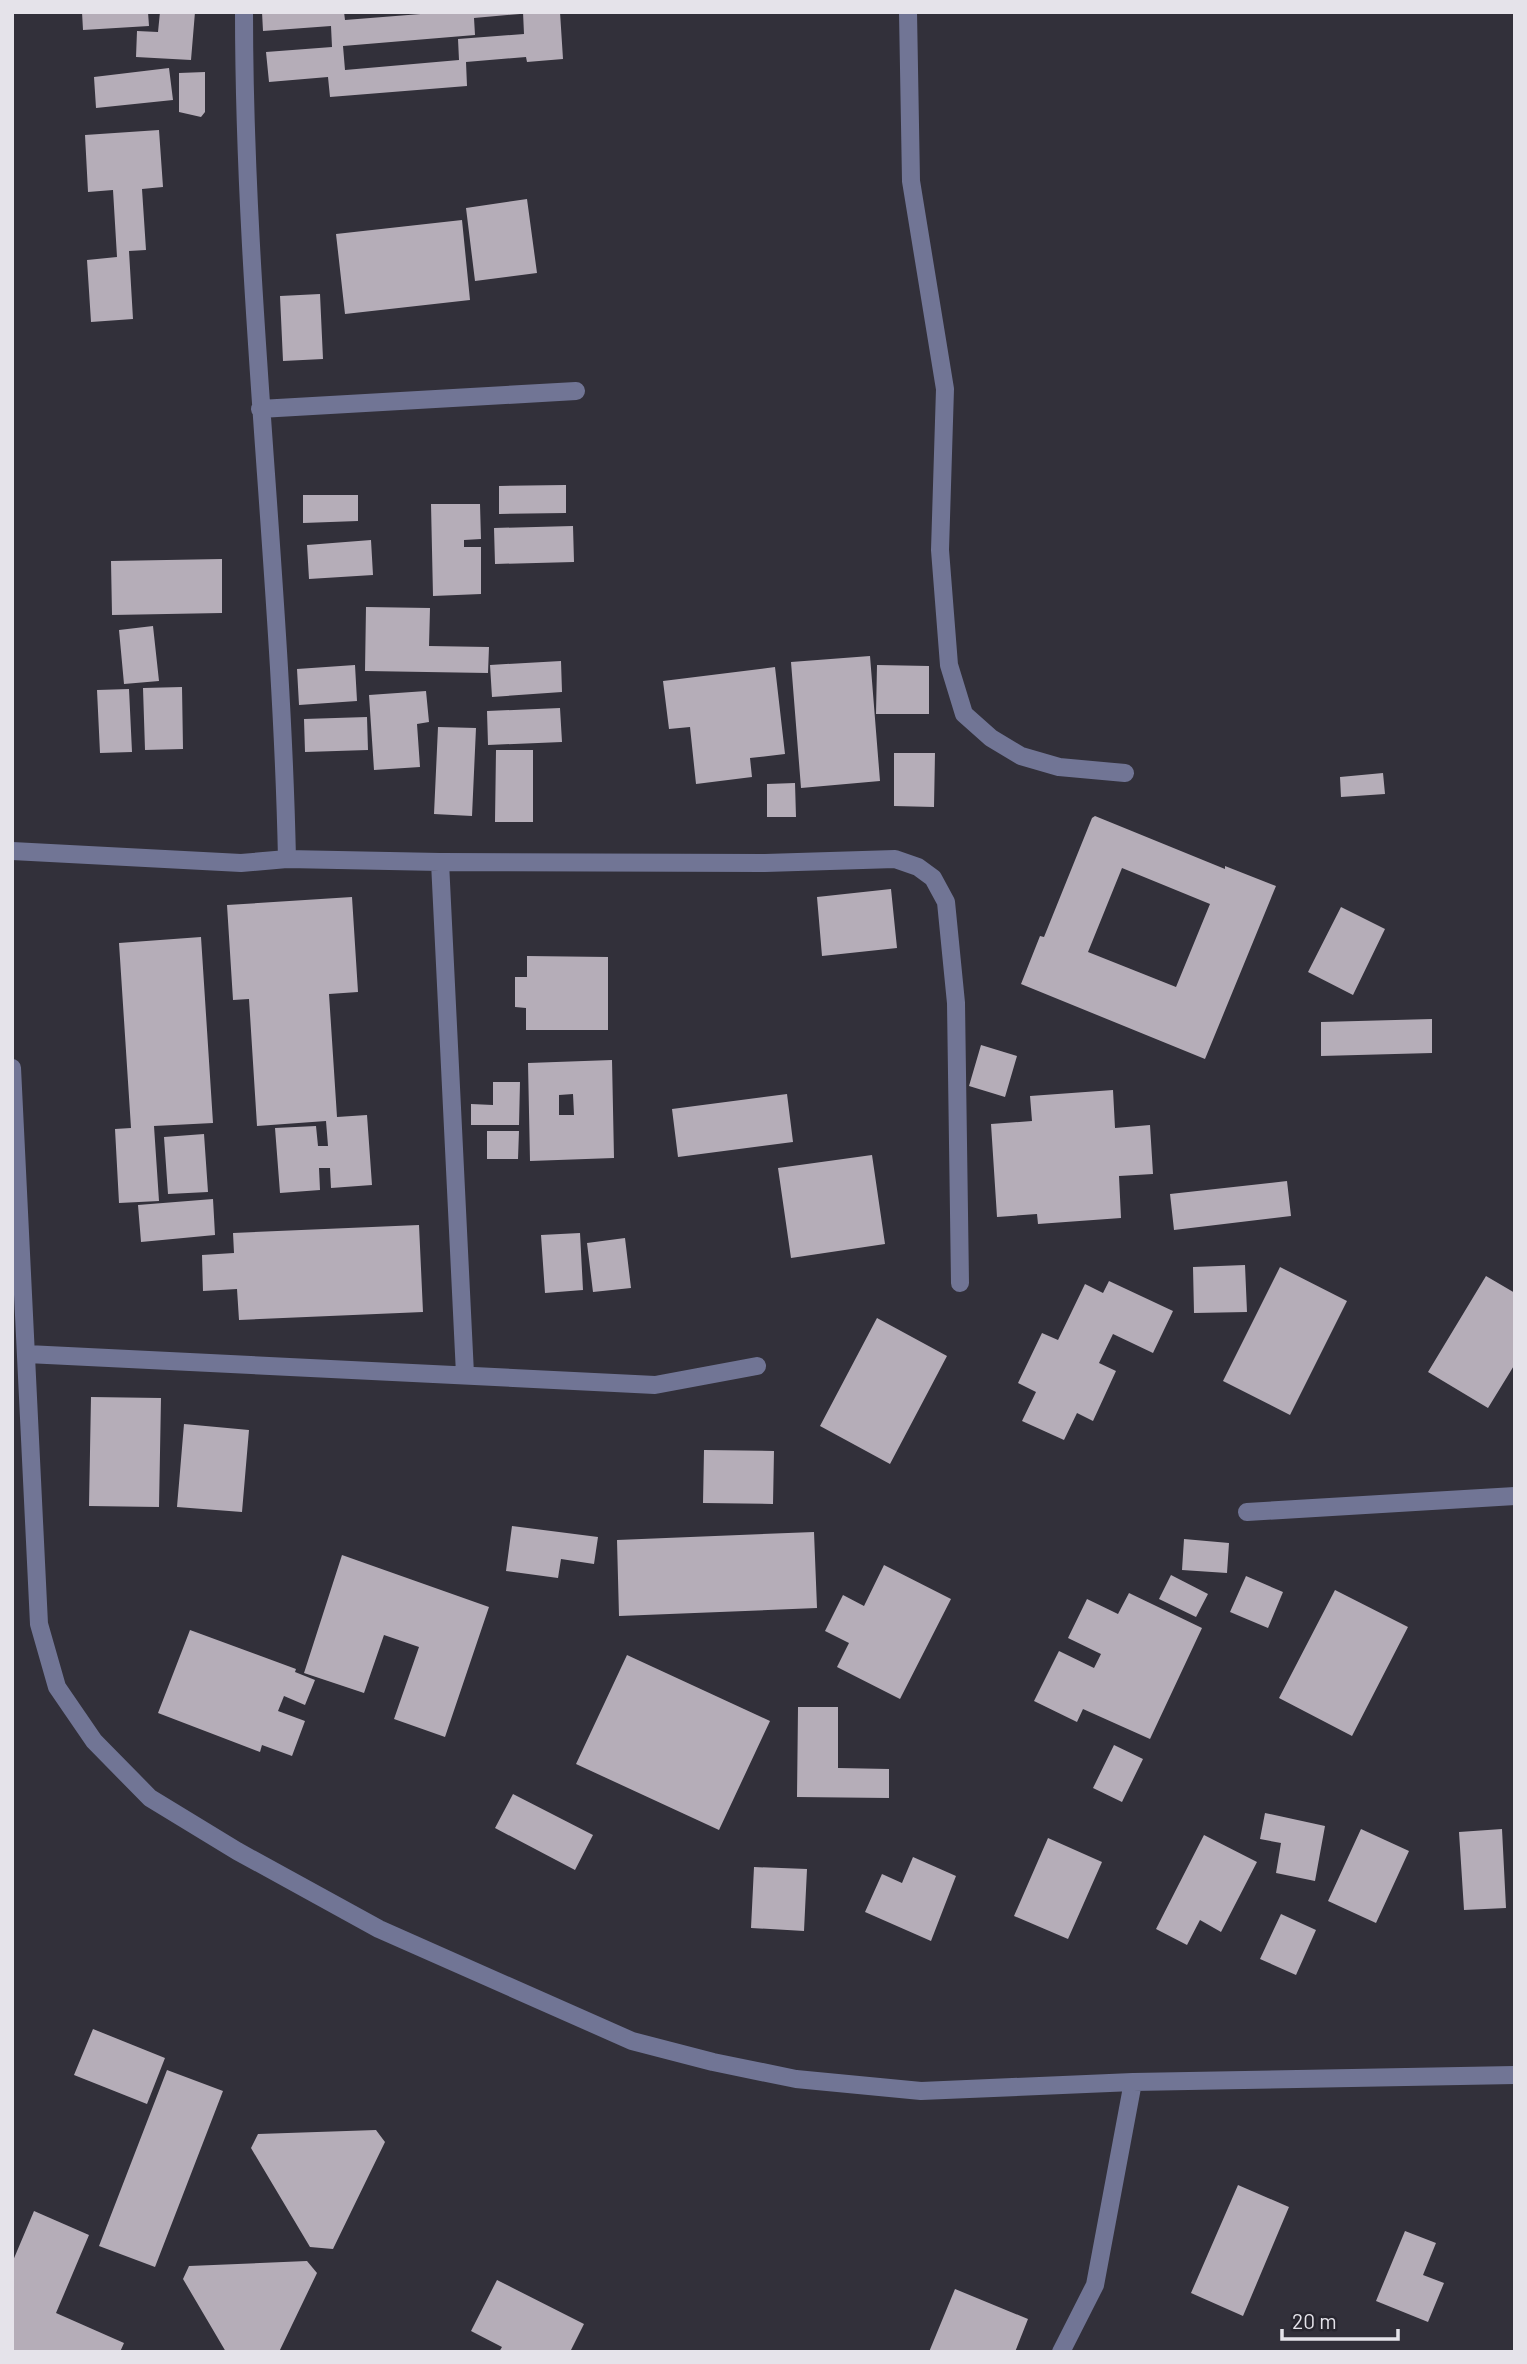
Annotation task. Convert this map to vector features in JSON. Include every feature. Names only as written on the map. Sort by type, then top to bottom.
[{"type":"street","points":[[244,12],[244,98],[260,409],[284,738],[287,859]]},
{"type":"street","points":[[908,12],[911,181],[945,389],[940,550],[950,665],[964,714],[991,738],[1021,756],[1059,767],[1125,773]]},
{"type":"street","points":[[260,409],[576,391]]},
{"type":"street","points":[[12,851],[241,863],[287,859],[765,863],[895,859],[918,867],[933,878],[946,902],[956,1003],[960,1283]]},
{"type":"street","points":[[440,862],[465,1374]]},
{"type":"street","points":[[12,1068],[39,1624],[57,1687],[94,1741],[150,1798],[237,1851],[379,1929],[632,2041],[713,2062],[796,2079],[921,2091],[1133,2082],[1515,2075]]},
{"type":"street","points":[[27,1354],[655,1385],[757,1366]]},
{"type":"street","points":[[1247,1512],[1515,1496]]},
{"type":"street","points":[[1061,2352],[1095,2285],[1133,2082]]},
{"type":"building","points":[[82,12],[148,12],[149,26],[83,30]]},
{"type":"building","points":[[160,12],[195,12],[191,60],[136,57],[137,31],[158,32]]},
{"type":"building","points":[[262,12],[344,12],[345,20],[446,12],[520,12],[474,18],[475,35],[343,46],[345,70],[459,60],[458,39],[524,34],[523,12],[560,12],[563,59],[527,62],[526,57],[466,62],[467,86],[330,97],[328,77],[269,82],[266,52],[332,47],[331,26],[263,31]]},
{"type":"building","points":[[169,68],[173,100],[96,108],[94,77]]},
{"type":"building","points":[[205,72],[205,112],[201,117],[179,112],[179,73]]},
{"type":"building","points":[[159,130],[163,187],[142,189],[146,250],[129,251],[133,319],[91,322],[87,260],[117,257],[113,190],[88,192],[85,135]]},
{"type":"building","points":[[527,199],[537,273],[475,281],[466,208]]},
{"type":"building","points":[[462,220],[470,300],[345,314],[336,234]]},
{"type":"building","points":[[320,294],[323,359],[283,361],[280,296]]},
{"type":"building","points":[[566,485],[566,513],[499,514],[499,486]]},
{"type":"building","points":[[303,495],[358,495],[358,521],[303,523]]},
{"type":"building","points":[[431,504],[480,504],[481,539],[464,540],[464,547],[481,547],[481,594],[433,596]]},
{"type":"building","points":[[573,526],[574,562],[495,564],[494,528]]},
{"type":"building","points":[[371,540],[373,575],[309,579],[307,545]]},
{"type":"building","points":[[222,559],[222,613],[112,615],[111,561]]},
{"type":"building","points":[[366,607],[430,608],[429,646],[489,647],[488,673],[365,671]]},
{"type":"building","points":[[153,626],[159,681],[124,684],[119,630]]},
{"type":"building","points":[[870,656],[880,781],[801,788],[791,662]]},
{"type":"building","points":[[561,661],[562,692],[492,697],[490,665]]},
{"type":"building","points":[[355,665],[357,701],[299,705],[297,669]]},
{"type":"building","points":[[877,665],[929,666],[929,714],[876,714]]},
{"type":"building","points":[[775,667],[785,754],[750,758],[752,777],[696,784],[690,727],[669,729],[663,681]]},
{"type":"building","points":[[182,687],[183,749],[145,750],[143,688]]},
{"type":"building","points":[[129,689],[132,752],[100,753],[97,690]]},
{"type":"building","points":[[426,691],[429,722],[417,724],[420,767],[374,770],[369,695]]},
{"type":"building","points":[[560,708],[562,742],[488,745],[487,711]]},
{"type":"building","points":[[367,717],[368,750],[305,752],[304,719]]},
{"type":"building","points":[[438,727],[476,728],[472,816],[434,814]]},
{"type":"building","points":[[496,750],[533,750],[533,822],[495,822]]},
{"type":"building","points":[[894,753],[935,753],[934,807],[894,806]]},
{"type":"building","points":[[1383,773],[1385,794],[1341,797],[1340,777]]},
{"type":"building","points":[[795,783],[796,817],[767,817],[767,784]]},
{"type":"building","points":[[1095,816],[1225,869],[1225,866],[1276,886],[1205,1059],[1021,984],[1040,936],[1044,937]],"holes":[[[1122,868],[1210,904],[1176,987],[1088,952]]]},
{"type":"building","points":[[891,889],[897,948],[822,956],[817,897]]},
{"type":"building","points":[[352,897],[358,992],[329,994],[337,1117],[367,1115],[372,1185],[331,1188],[330,1168],[319,1168],[320,1190],[280,1193],[275,1128],[316,1126],[318,1146],[328,1146],[326,1121],[257,1126],[249,999],[233,1000],[227,905]]},
{"type":"building","points":[[1341,907],[1385,929],[1353,995],[1308,972]]},
{"type":"building","points":[[201,937],[213,1123],[154,1126],[159,1201],[119,1203],[115,1129],[131,1128],[119,943]]},
{"type":"building","points":[[527,956],[608,957],[608,1030],[526,1030],[526,1008],[515,1007],[515,977],[527,977]]},
{"type":"building","points":[[1432,1019],[1432,1053],[1321,1056],[1321,1022]]},
{"type":"building","points":[[981,1045],[1017,1056],[1005,1097],[969,1086]]},
{"type":"building","points":[[612,1060],[614,1158],[530,1161],[528,1063]],"holes":[[[573,1094],[574,1115],[559,1115],[559,1095]]]},
{"type":"building","points":[[493,1082],[520,1082],[519,1125],[471,1125],[471,1104],[493,1105]]},
{"type":"building","points":[[1113,1090],[1115,1128],[1150,1125],[1153,1174],[1119,1176],[1121,1218],[1038,1224],[1037,1214],[997,1217],[991,1124],[1032,1121],[1030,1096]]},
{"type":"building","points":[[787,1094],[793,1142],[678,1157],[672,1109]]},
{"type":"building","points":[[487,1131],[519,1131],[518,1159],[487,1159]]},
{"type":"building","points":[[204,1134],[208,1192],[168,1194],[164,1137]]},
{"type":"building","points":[[872,1155],[885,1244],[791,1258],[778,1168]]},
{"type":"building","points":[[1287,1181],[1291,1216],[1174,1230],[1170,1194]]},
{"type":"building","points":[[213,1199],[215,1235],[141,1242],[138,1205]]},
{"type":"building","points":[[419,1225],[423,1312],[239,1320],[237,1289],[203,1291],[202,1255],[234,1253],[233,1233]]},
{"type":"building","points":[[580,1233],[583,1290],[545,1293],[541,1235]]},
{"type":"building","points":[[625,1238],[631,1288],[593,1292],[587,1243]]},
{"type":"building","points":[[1245,1265],[1247,1312],[1194,1313],[1193,1267]]},
{"type":"building","points":[[1280,1267],[1347,1301],[1290,1415],[1223,1381]]},
{"type":"building","points":[[1486,1276],[1515,1293],[1515,1364],[1488,1408],[1428,1372]]},
{"type":"building","points":[[1109,1281],[1173,1311],[1153,1353],[1113,1334],[1099,1363],[1116,1371],[1093,1421],[1077,1413],[1064,1440],[1022,1421],[1036,1392],[1018,1383],[1042,1333],[1058,1340],[1085,1284],[1103,1293]]},
{"type":"building","points":[[877,1318],[947,1356],[890,1464],[820,1426]]},
{"type":"building","points":[[91,1397],[161,1398],[159,1507],[89,1506]]},
{"type":"building","points":[[184,1424],[249,1430],[242,1512],[177,1507]]},
{"type":"building","points":[[704,1450],[774,1451],[773,1504],[703,1503]]},
{"type":"building","points":[[512,1526],[598,1537],[594,1564],[561,1559],[558,1578],[506,1571]]},
{"type":"building","points":[[814,1532],[817,1608],[619,1616],[617,1540]]},
{"type":"building","points":[[1184,1539],[1229,1543],[1227,1573],[1182,1570]]},
{"type":"building","points":[[342,1555],[489,1607],[445,1737],[394,1719],[419,1647],[384,1635],[364,1693],[304,1673]]},
{"type":"building","points":[[884,1565],[951,1599],[900,1699],[837,1667],[849,1643],[825,1631],[843,1595],[864,1606]]},
{"type":"building","points":[[1171,1575],[1208,1594],[1196,1617],[1159,1599]]},
{"type":"building","points":[[1246,1576],[1283,1592],[1268,1628],[1230,1612]]},
{"type":"building","points":[[1335,1590],[1408,1627],[1352,1736],[1279,1698]]},
{"type":"building","points":[[1129,1593],[1202,1628],[1150,1739],[1083,1709],[1077,1722],[1034,1701],[1059,1651],[1094,1668],[1101,1654],[1068,1638],[1087,1599],[1118,1614]]},
{"type":"building","points":[[190,1630],[296,1669],[295,1672],[315,1680],[305,1705],[284,1696],[278,1711],[305,1721],[292,1756],[262,1745],[260,1752],[158,1713]]},
{"type":"building","points":[[627,1655],[770,1721],[719,1830],[576,1764]]},
{"type":"building","points":[[798,1707],[838,1707],[838,1768],[889,1769],[889,1798],[797,1797]]},
{"type":"building","points":[[1114,1745],[1143,1759],[1122,1802],[1093,1788]]},
{"type":"building","points":[[513,1794],[593,1835],[575,1870],[495,1828]]},
{"type":"building","points":[[1265,1813],[1325,1826],[1315,1881],[1276,1873],[1281,1843],[1260,1839]]},
{"type":"building","points":[[1361,1829],[1409,1851],[1376,1923],[1328,1901]]},
{"type":"building","points":[[1502,1829],[1506,1908],[1464,1910],[1459,1832]]},
{"type":"building","points":[[1204,1835],[1257,1862],[1221,1932],[1200,1920],[1187,1945],[1156,1929]]},
{"type":"building","points":[[1048,1838],[1102,1862],[1068,1939],[1014,1916]]},
{"type":"building","points":[[913,1857],[956,1876],[931,1941],[865,1912],[882,1874],[902,1883]]},
{"type":"building","points":[[754,1867],[807,1869],[804,1931],[751,1928]]},
{"type":"building","points":[[1281,1914],[1316,1930],[1296,1975],[1260,1959]]},
{"type":"building","points":[[93,2029],[165,2058],[147,2104],[74,2075]]},
{"type":"building","points":[[167,2070],[223,2091],[155,2267],[99,2246]]},
{"type":"building","points":[[376,2130],[385,2142],[333,2249],[310,2247],[251,2148],[258,2134]]},
{"type":"building","points":[[1238,2185],[1289,2207],[1243,2316],[1191,2293]]},
{"type":"building","points":[[34,2211],[89,2235],[56,2313],[124,2343],[120,2352],[12,2352],[12,2263]]},
{"type":"building","points":[[1405,2231],[1436,2243],[1423,2275],[1444,2283],[1428,2322],[1376,2301]]},
{"type":"building","points":[[307,2261],[317,2273],[279,2352],[226,2352],[183,2279],[189,2266]]},
{"type":"building","points":[[497,2280],[584,2324],[570,2352],[499,2352],[502,2347],[471,2331]]},
{"type":"building","points":[[955,2289],[1028,2319],[1015,2352],[929,2352]]}]
